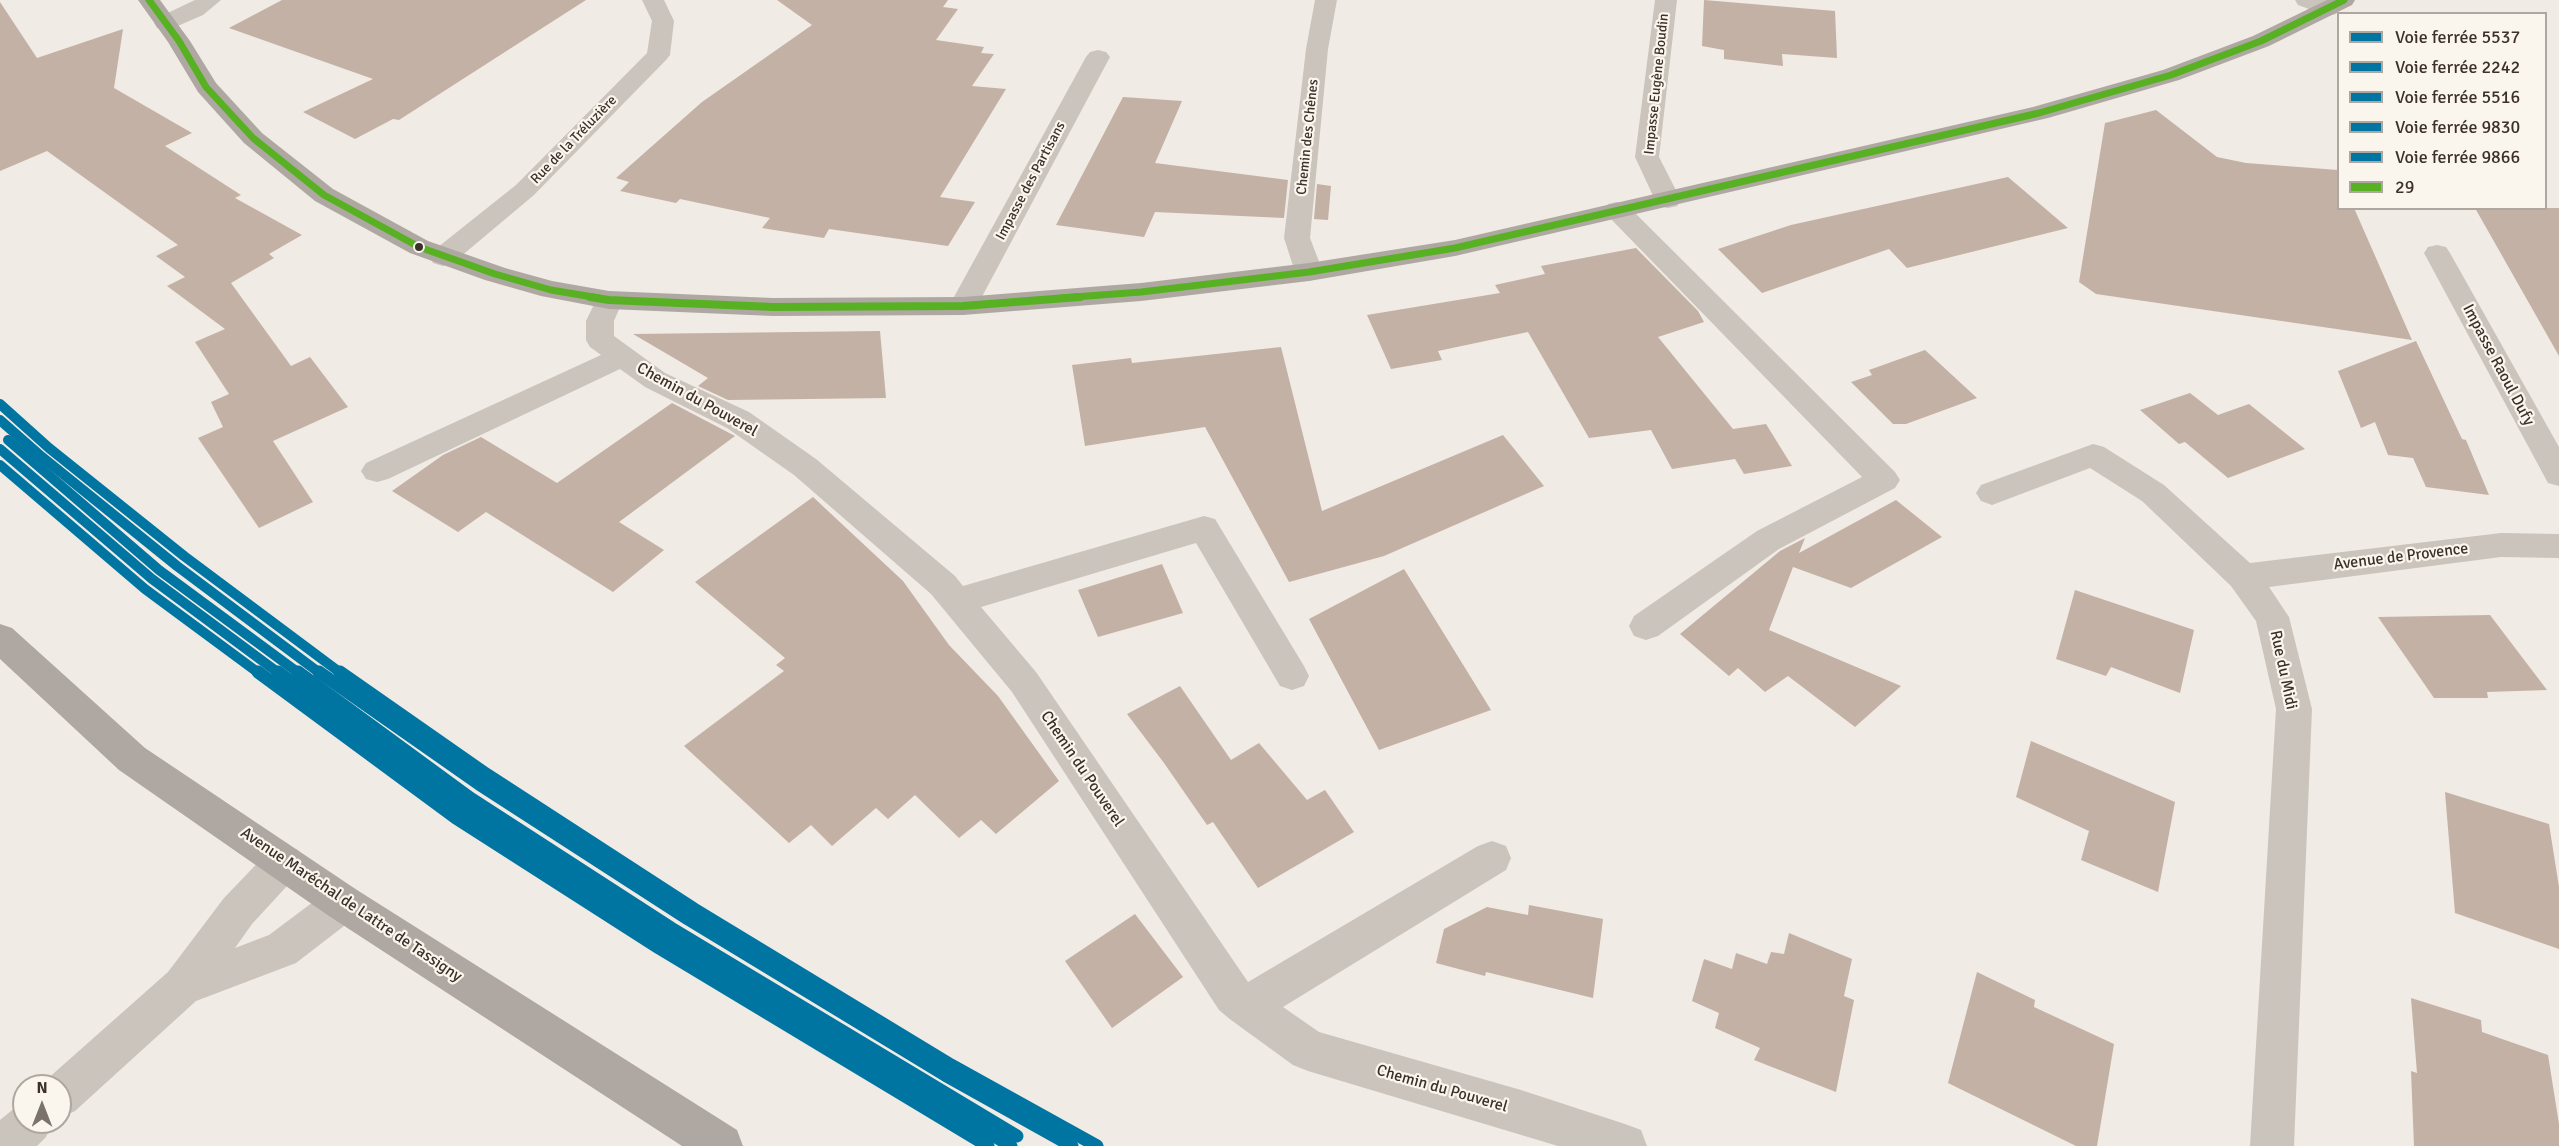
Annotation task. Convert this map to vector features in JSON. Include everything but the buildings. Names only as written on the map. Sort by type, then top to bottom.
[{"type":"main road","points":[[158,13],[206,87],[253,138],[324,195],[358,215],[443,257],[551,290],[609,300],[762,307],[963,306],[1141,292],[1309,272],[1455,248],[2040,113],[2171,75],[2261,41],[2326,3]]},
{"type":"main road","name":"Avenue Maréchal de Lattre de Tassigny","points":[[0,638],[132,759],[342,903],[721,1146]]},
{"type":"street","points":[[158,13],[195,10],[210,0]]},
{"type":"street","name":"Rue de la Tréluzière","points":[[443,257],[525,190],[657,55],[663,21],[654,0]]},
{"type":"street","name":"Chemin des Chênes","points":[[1309,272],[1297,238],[1317,49],[1326,0]]},
{"type":"street","name":"Impasse Eugène Boudin","points":[[1665,0],[1647,157],[1668,200]]},
{"type":"street","name":"Impasse des Partisans","points":[[963,306],[1098,57]]},
{"type":"street","points":[[1617,210],[1884,480],[1768,540],[1647,626]]},
{"type":"street","name":"Impasse Raoul Dufy","points":[[2437,253],[2559,476]]},
{"type":"street","name":"Chemin du Pouverel","points":[[609,300],[600,321],[600,340],[655,380],[738,420],[805,467],[943,585],[1024,681],[1234,996],[1246,1006],[1308,1050],[1521,1112],[1625,1146]]},
{"type":"street","points":[[377,471],[621,357]]},
{"type":"street","name":"Rue du Midi","points":[[1992,493],[2093,455],[2153,493],[2243,577],[2272,617],[2294,709],[2272,1146]]},
{"type":"street","points":[[957,601],[1204,528],[1292,676]]},
{"type":"street","name":"Avenue de Provence","points":[[2243,577],[2501,545],[2559,546]]},
{"type":"street","points":[[1246,1006],[1492,858]]},
{"type":"street","points":[[72,1085],[182,986],[238,911],[284,862]]},
{"type":"street","points":[[182,986],[282,950],[342,903]]},
{"type":"street","points":[[4,1146],[18,1134]]},
{"type":"rail line","name":"5537","points":[[0,404],[49,448],[184,556],[345,676],[486,774],[694,909],[951,1065],[1097,1146]]},
{"type":"rail line","name":"9830","points":[[0,420],[42,457],[177,566],[338,686],[479,784],[688,919],[945,1075],[1072,1146]]},
{"type":"rail line","name":"9866","points":[[8,440],[159,570],[470,798],[671,928],[1017,1136]]},
{"type":"rail line","name":"2242","points":[[0,449],[152,579],[463,808],[665,938],[1011,1146]]},
{"type":"rail line","name":"5516","points":[[0,465],[145,589],[456,818],[659,948],[988,1146]]},
{"type":"transit line","name":"29","points":[[149,0],[179,41],[206,87],[253,138],[324,195],[419,247],[495,274],[551,290],[609,300],[773,307],[963,306],[1141,292],[1309,272],[1455,248],[2039,113],[2171,75],[2261,41],[2344,0]]}]
